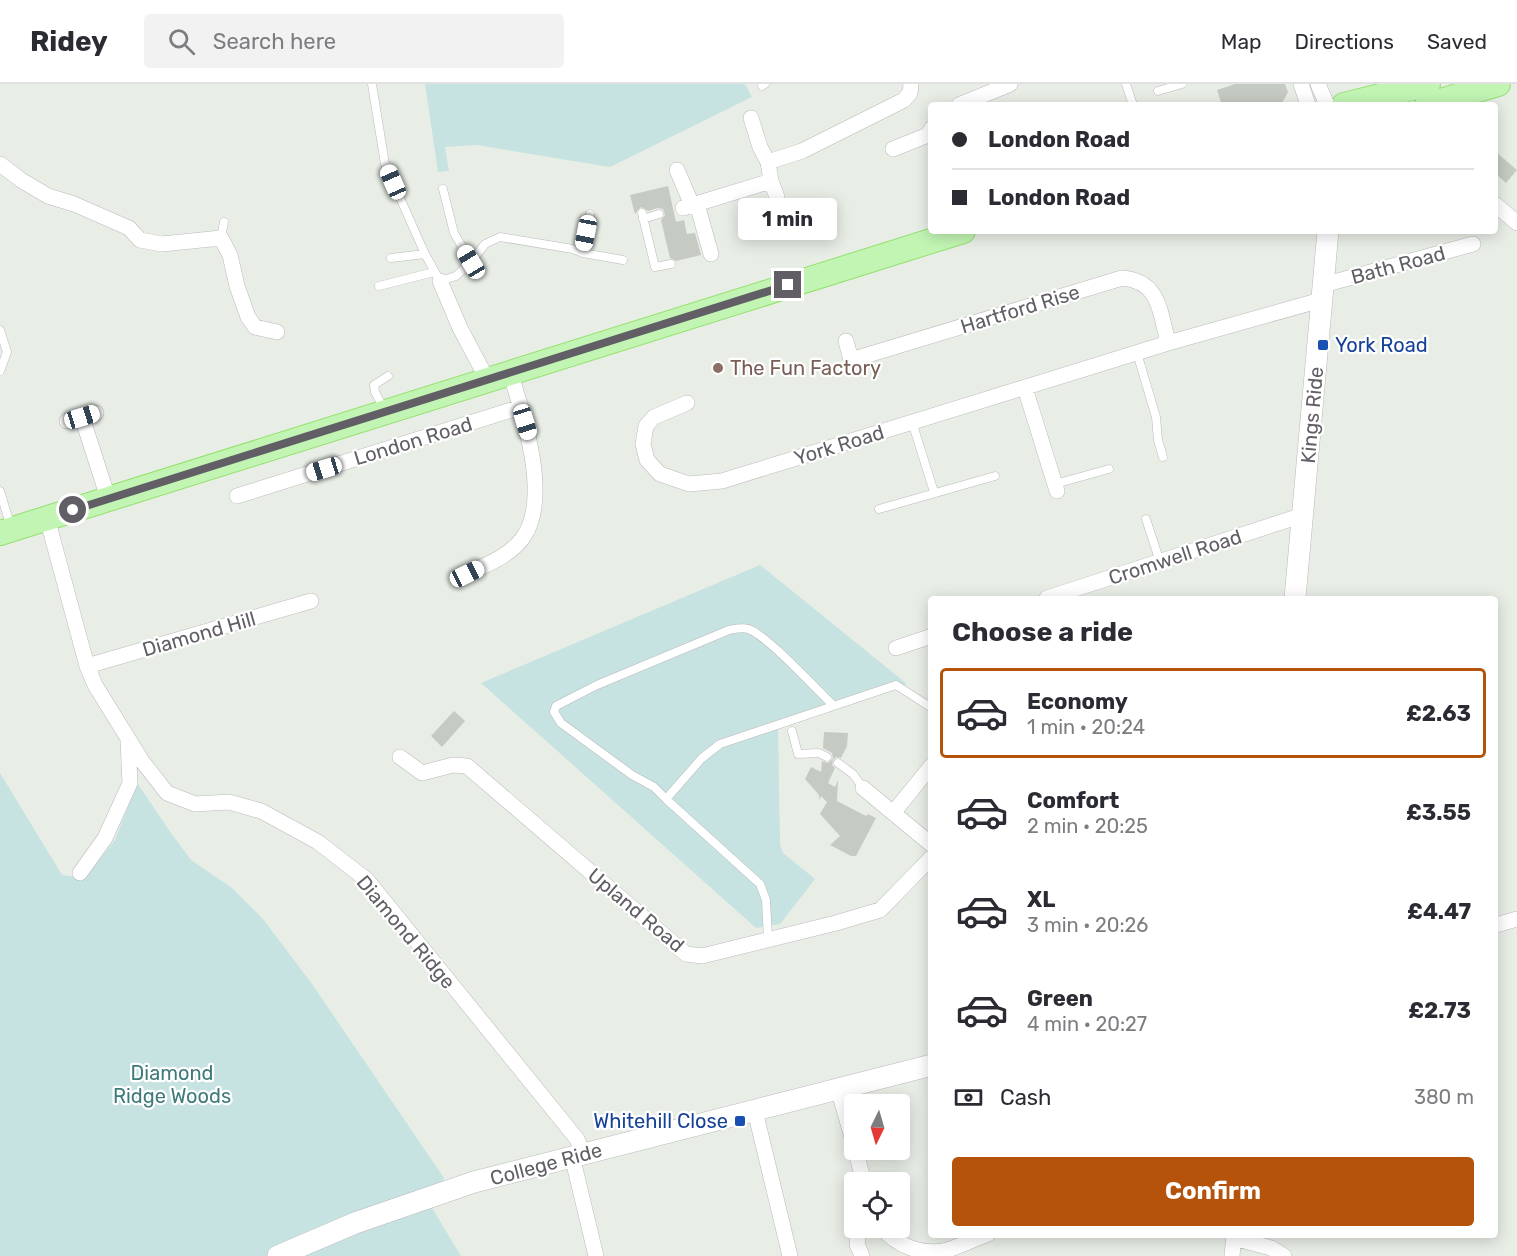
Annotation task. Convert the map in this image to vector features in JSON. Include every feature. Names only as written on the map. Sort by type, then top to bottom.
[{"type":"main road","points":[[1351,102],[1382,89],[1420,90],[1497,84]]},
{"type":"main road","name":"London Road","points":[[6,531],[953,234]]},
{"type":"street","points":[[768,162],[802,151],[904,100],[910,93],[911,84]]},
{"type":"street","points":[[985,100],[1010,84]]},
{"type":"street","points":[[1301,84],[1307,102]]},
{"type":"street","points":[[1318,84],[1326,102]]},
{"type":"street","points":[[752,118],[760,147],[768,162],[771,181],[777,197]]},
{"type":"street","points":[[893,149],[928,135]]},
{"type":"street","points":[[0,164],[48,196],[74,204],[129,228],[140,240],[162,244],[221,238],[230,255],[237,286],[248,317],[255,327],[277,332]]},
{"type":"street","points":[[677,170],[686,207],[711,254]]},
{"type":"street","points":[[686,207],[771,181]]},
{"type":"street","points":[[1498,207],[1517,223]]},
{"type":"street","name":"Kings Ride","points":[[1295,596],[1328,234]]},
{"type":"street","name":"Bath Road","points":[[1322,292],[1473,244]]},
{"type":"street","points":[[437,276],[460,328],[487,379]]},
{"type":"street","name":"Hartford Rise","points":[[846,341],[851,360],[1122,278],[1135,279],[1146,284],[1157,298],[1168,343]]},
{"type":"street","name":"York Road","points":[[687,404],[654,417],[646,426],[643,444],[647,460],[660,474],[689,484],[722,481],[1137,353],[1322,292]]},
{"type":"street","points":[[467,574],[505,556],[523,538],[534,512],[534,478],[529,436],[510,372]]},
{"type":"street","points":[[1025,388],[1056,488]]},
{"type":"street","name":"London Road","points":[[237,496],[521,407]]},
{"type":"street","points":[[82,417],[108,498]]},
{"type":"street","name":"Cromwell Road","points":[[1053,596],[1303,515]]},
{"type":"street","name":"Diamond Ridge","points":[[47,518],[87,666],[95,685],[142,761],[167,793],[195,804],[229,802],[261,811],[318,842],[367,880],[577,1139],[577,1155],[596,1256]]},
{"type":"street","name":"Diamond Hill","points":[[87,666],[311,602]]},
{"type":"street","points":[[896,648],[928,637]]},
{"type":"street","name":"Diamond Ridge","points":[[80,873],[105,838],[130,783],[128,738]]},
{"type":"street","name":"Upland Road","points":[[400,757],[426,778],[453,765],[467,766],[686,954],[702,956],[880,910],[928,861]]},
{"type":"street","points":[[893,813],[928,770]]},
{"type":"street","points":[[863,788],[928,841]]},
{"type":"street","points":[[1498,924],[1517,919]]},
{"type":"street","name":"College Ride","points":[[278,1256],[355,1222],[474,1182],[928,1066]]},
{"type":"street","points":[[838,1088],[844,1110]]},
{"type":"street","points":[[755,1112],[790,1256]]},
{"type":"street","points":[[858,1238],[857,1244],[862,1256]]},
{"type":"street","points":[[891,1238],[908,1247],[930,1253],[977,1238]]},
{"type":"street","points":[[1232,1256],[1234,1238]]},
{"type":"street","points":[[1240,1238],[1270,1248],[1284,1256]]},
{"type":"lane","points":[[372,84],[385,164],[437,276]]},
{"type":"lane","points":[[1126,84],[1132,102]]},
{"type":"lane","points":[[1158,91],[1182,84]]},
{"type":"lane","points":[[442,189],[454,233],[471,262]]},
{"type":"lane","points":[[583,252],[590,214]]},
{"type":"lane","points":[[659,214],[643,216],[655,267],[671,264]]},
{"type":"lane","points":[[221,238],[224,222]]},
{"type":"lane","points":[[379,286],[437,276],[456,276],[485,244],[500,237],[623,260]]},
{"type":"lane","points":[[391,258],[425,254]]},
{"type":"lane","points":[[0,330],[7,351],[0,371]]},
{"type":"lane","points":[[1137,353],[1156,417],[1158,440],[1163,457]]},
{"type":"lane","points":[[385,411],[375,392],[375,385],[388,376]]},
{"type":"lane","points":[[912,422],[934,492]]},
{"type":"lane","points":[[1056,488],[1109,469]]},
{"type":"lane","points":[[879,509],[995,476]]},
{"type":"lane","points":[[0,491],[6,531]]},
{"type":"lane","points":[[1146,519],[1160,561]]},
{"type":"lane","points":[[768,939],[766,900],[760,884],[654,787],[632,775],[561,723],[554,712],[556,706],[597,686],[718,634],[740,628],[748,628],[766,640],[833,705]]},
{"type":"lane","points":[[666,800],[702,758],[720,744],[896,685],[928,705]]},
{"type":"lane","points":[[792,730],[798,754],[819,753],[827,757]]},
{"type":"lane","points":[[838,763],[852,774],[863,788]]},
{"type":"green space","points":[[425,84],[745,84],[752,97],[610,167],[477,145],[445,147],[449,171],[438,172]]},
{"type":"green space","points":[[760,565],[907,684],[778,728],[780,844],[783,853],[815,879],[780,924],[756,928],[481,683]]},
{"type":"green space","name":"Diamond Ridge Woods","points":[[0,773],[62,875],[85,878],[115,840],[137,783],[191,860],[232,888],[263,919],[312,984],[444,1178],[432,1208],[461,1256],[0,1256]]},
{"type":"building","points":[[1235,84],[1285,84],[1288,92],[1283,102],[1221,102],[1217,90]]},
{"type":"building","points":[[1498,154],[1517,170],[1506,183],[1498,176]]},
{"type":"building","points":[[668,186],[676,222],[684,220],[687,234],[695,233],[701,255],[676,261],[670,258],[661,220],[665,215],[663,209],[648,211],[641,207],[635,214],[630,195]]},
{"type":"building","points":[[454,711],[465,721],[442,747],[431,736]]},
{"type":"building","points":[[824,732],[848,733],[847,746],[841,758],[836,757],[833,760],[832,765],[835,768],[828,783],[835,787],[838,780],[837,801],[866,816],[868,814],[876,818],[856,856],[851,856],[830,845],[840,836],[820,814],[827,802],[821,796],[819,800],[819,795],[805,779],[811,767],[821,772],[822,761],[828,763],[833,759],[832,753],[823,748]]},
{"type":"place","name":"York Road","points":[[1323,345]]},
{"type":"place","name":"The Fun Factory","points":[[718,368]]},
{"type":"place","name":"Whitehill Close","points":[[740,1121]]},
{"type":"route","points":[[73,510],[788,285]]}]
